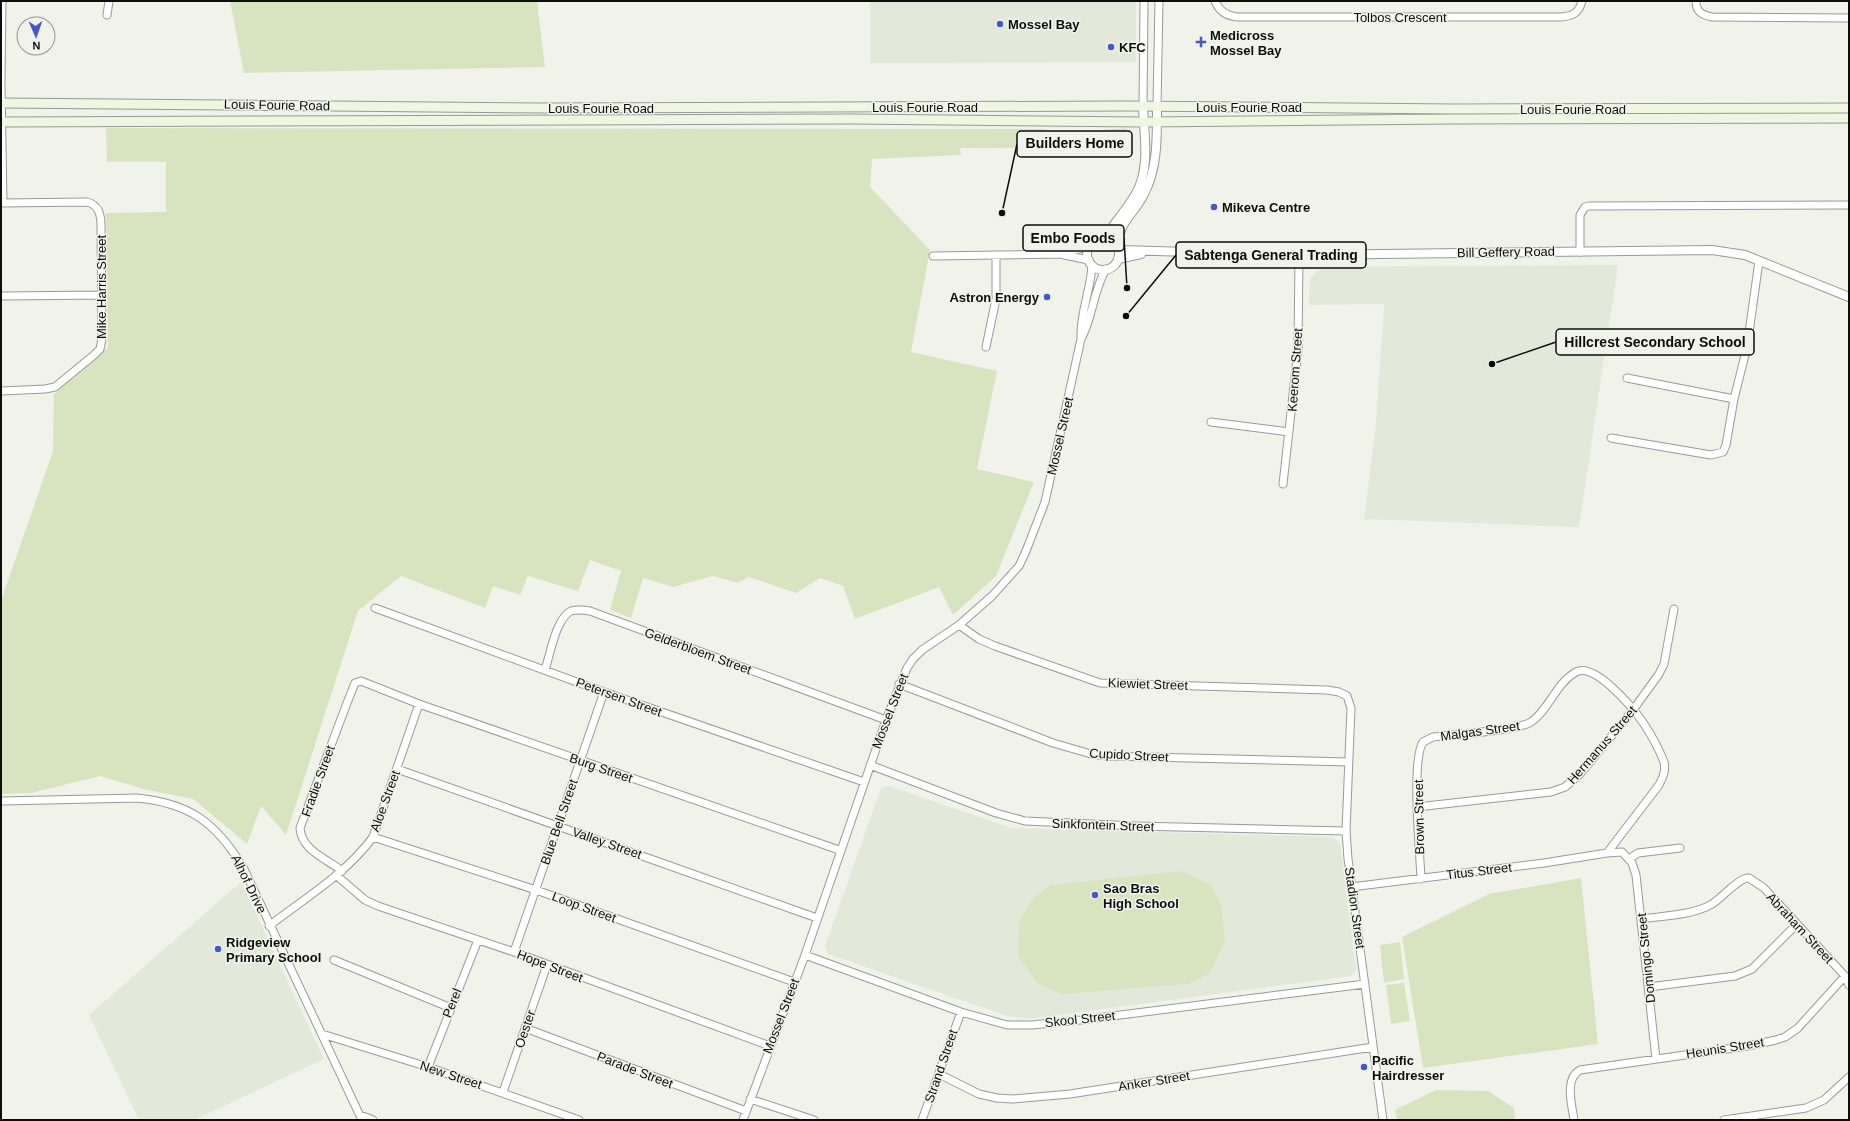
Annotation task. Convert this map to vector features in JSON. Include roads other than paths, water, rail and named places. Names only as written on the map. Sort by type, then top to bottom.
[{"type":"main road","name":"Louis Fourie Road","points":[[1,103],[536,108],[1849,108]]},
{"type":"main road","name":"Louis Fourie Road","points":[[2,122],[853,119],[1157,122],[1453,119],[1849,118]]},
{"type":"street","points":[[1,81],[2,1]]},
{"type":"street","points":[[107,15],[109,1]]},
{"type":"street","points":[[1104,238],[1137,190],[1145,158],[1143,107],[1144,1]]},
{"type":"street","points":[[1062,254],[1091,263],[1101,269],[1114,266],[1118,259],[1121,226],[1144,194],[1153,172],[1157,122],[1160,1]]},
{"type":"street","name":"Tolbos Crescent","points":[[1216,1],[1221,10],[1232,17],[1292,18],[1561,17],[1574,15],[1577,13],[1582,1]]},
{"type":"street","points":[[1696,1],[1696,9],[1704,16],[1712,17],[1849,18]]},
{"type":"street","points":[[1,85],[2,203]]},
{"type":"street","name":"Mike Harris Street","points":[[1,391],[46,389],[55,387],[94,355],[102,345],[101,215],[97,208],[92,203],[87,202],[2,203]]},
{"type":"street","points":[[1580,252],[1580,215],[1585,207],[1589,206],[1849,205]]},
{"type":"street","points":[[934,256],[1062,254],[1090,246],[1098,239],[1104,238],[1110,239],[1118,247]]},
{"type":"street","points":[[1081,340],[1081,324],[1091,282],[1091,263],[1088,256],[1090,246]]},
{"type":"street","name":"Bill Geffery Road","points":[[1118,247],[1154,251],[1299,255],[1712,250],[1733,252],[1849,297]]},
{"type":"street","name":"Bill Geffery Road","points":[[1118,259],[1154,251]]},
{"type":"street","points":[[986,347],[996,299],[996,255]]},
{"type":"street","name":"Keerom Street","points":[[1283,484],[1298,350],[1299,255]]},
{"type":"street","points":[[1611,438],[1711,455],[1719,454],[1725,449],[1734,399],[1747,348],[1759,261]]},
{"type":"street","points":[[1081,340],[1088,325],[1098,285],[1106,269]]},
{"type":"street","points":[[1,296],[102,295]]},
{"type":"street","name":"Mossel Street","points":[[743,1120],[805,954],[839,850],[899,684],[913,659],[922,650],[959,625],[996,592],[1019,566],[1026,551],[1045,502],[1081,340]]},
{"type":"street","points":[[1627,378],[1734,399]]},
{"type":"street","points":[[1211,422],[1289,432]]},
{"type":"street","name":"Petersen Street","points":[[375,608],[604,692],[864,782]]},
{"type":"street","name":"Gelderbloem Street","points":[[545,670],[560,622],[572,611],[580,609],[590,610],[886,720]]},
{"type":"street","name":"Hermanus Street","points":[[1417,807],[1551,792],[1565,787],[1580,774],[1633,710],[1659,674],[1664,664],[1674,609]]},
{"type":"street","name":"Kiewiet Street","points":[[959,625],[979,639],[995,646],[1100,683],[1320,690],[1339,692],[1346,696]]},
{"type":"street","name":"Malgas Street","points":[[1418,755],[1423,742],[1433,738],[1510,728],[1531,722],[1571,676],[1580,670],[1589,671],[1595,674],[1618,694],[1633,710]]},
{"type":"street","name":"Burg Street","points":[[363,682],[419,704],[580,761],[839,850]]},
{"type":"street","name":"Fradie Street","points":[[339,873],[304,843],[300,828],[355,683],[363,682]]},
{"type":"street","name":"Cupido Street","points":[[899,684],[1053,743],[1091,754],[1348,762]]},
{"type":"street","name":"Blue Bell Street","points":[[514,952],[604,692]]},
{"type":"street","name":"Stadion Street","points":[[1346,696],[1351,708],[1346,831],[1351,888],[1383,1120]]},
{"type":"street","name":"Aloe Street","points":[[269,926],[339,873],[361,852],[373,837],[419,704]]},
{"type":"street","points":[[1607,852],[1659,785],[1665,768],[1661,754],[1644,724],[1633,710]]},
{"type":"street","name":"Brown Street","points":[[1418,755],[1417,807],[1421,879]]},
{"type":"street","name":"Sinkfontein Street","points":[[870,765],[996,813],[1020,820],[1136,826],[1346,831]]},
{"type":"street","name":"Valley Street","points":[[397,769],[817,918]]},
{"type":"street","name":"Alhof Drive","points":[[1,801],[137,798],[170,803],[185,809],[208,823],[229,845],[243,867],[269,926],[361,1118]]},
{"type":"street","name":"Loop Street","points":[[373,837],[536,890],[794,982]]},
{"type":"street","points":[[1629,859],[1638,853],[1680,848]]},
{"type":"street","name":"Titus Street","points":[[1351,888],[1544,863],[1607,852],[1622,852],[1629,859]]},
{"type":"street","name":"Domingo Street","points":[[1629,859],[1636,875],[1642,919],[1656,1059]]},
{"type":"street","name":"Hope Street","points":[[339,873],[365,900],[378,906],[514,952],[770,1046]]},
{"type":"street","name":"Abraham Street","points":[[1642,919],[1704,908],[1713,904],[1746,877],[1758,883],[1844,976],[1849,985]]},
{"type":"street","points":[[1650,987],[1704,982],[1735,976],[1752,969],[1797,924]]},
{"type":"street","name":"Perel","points":[[428,1067],[478,940]]},
{"type":"street","name":"Skool Street","points":[[805,954],[960,1012],[1002,1025],[1032,1025],[1365,984]]},
{"type":"street","points":[[334,960],[451,1008]]},
{"type":"street","name":"Oester","points":[[503,1092],[547,965]]},
{"type":"street","name":"Heunis Street","points":[[1574,1120],[1572,1079],[1580,1070],[1763,1043],[1785,1037],[1803,1022],[1844,976]]},
{"type":"street","name":"Strand Street","points":[[922,1120],[960,1012]]},
{"type":"street","name":"Parade Street","points":[[525,1028],[746,1111]]},
{"type":"street","name":"New Street","points":[[322,1034],[503,1092],[579,1120]]},
{"type":"street","name":"Anker Street","points":[[939,1074],[965,1087],[988,1096],[1005,1098],[1033,1097],[1070,1094],[1372,1047]]},
{"type":"street","points":[[1724,1120],[1806,1108],[1824,1100],[1849,1077]]},
{"type":"street","points":[[750,1099],[814,1120]]},
{"type":"street","points":[[361,1118],[373,1120]]},
{"type":"place","name":"Mossel Bay","points":[[1000,24]]},
{"type":"place","name":"Medicross Mossel Bay","points":[[1201,42]]},
{"type":"place","name":"KFC","points":[[1111,47]]},
{"type":"place","name":"Mikeva Centre","points":[[1214,207]]},
{"type":"place","name":"Builders Home","points":[[1002,213]]},
{"type":"place","name":"Embo Foods","points":[[1127,288]]},
{"type":"place","name":"Astron Energy","points":[[1047,297]]},
{"type":"place","name":"Sabtenga General Trading","points":[[1126,316]]},
{"type":"place","name":"Hillcrest Secondary School","points":[[1492,364]]},
{"type":"place","name":"Sao Bras High School","points":[[1095,895]]},
{"type":"place","name":"Ridgeview Primary School","points":[[218,949]]},
{"type":"place","name":"Pacific Hairdresser","points":[[1364,1067]]}]
